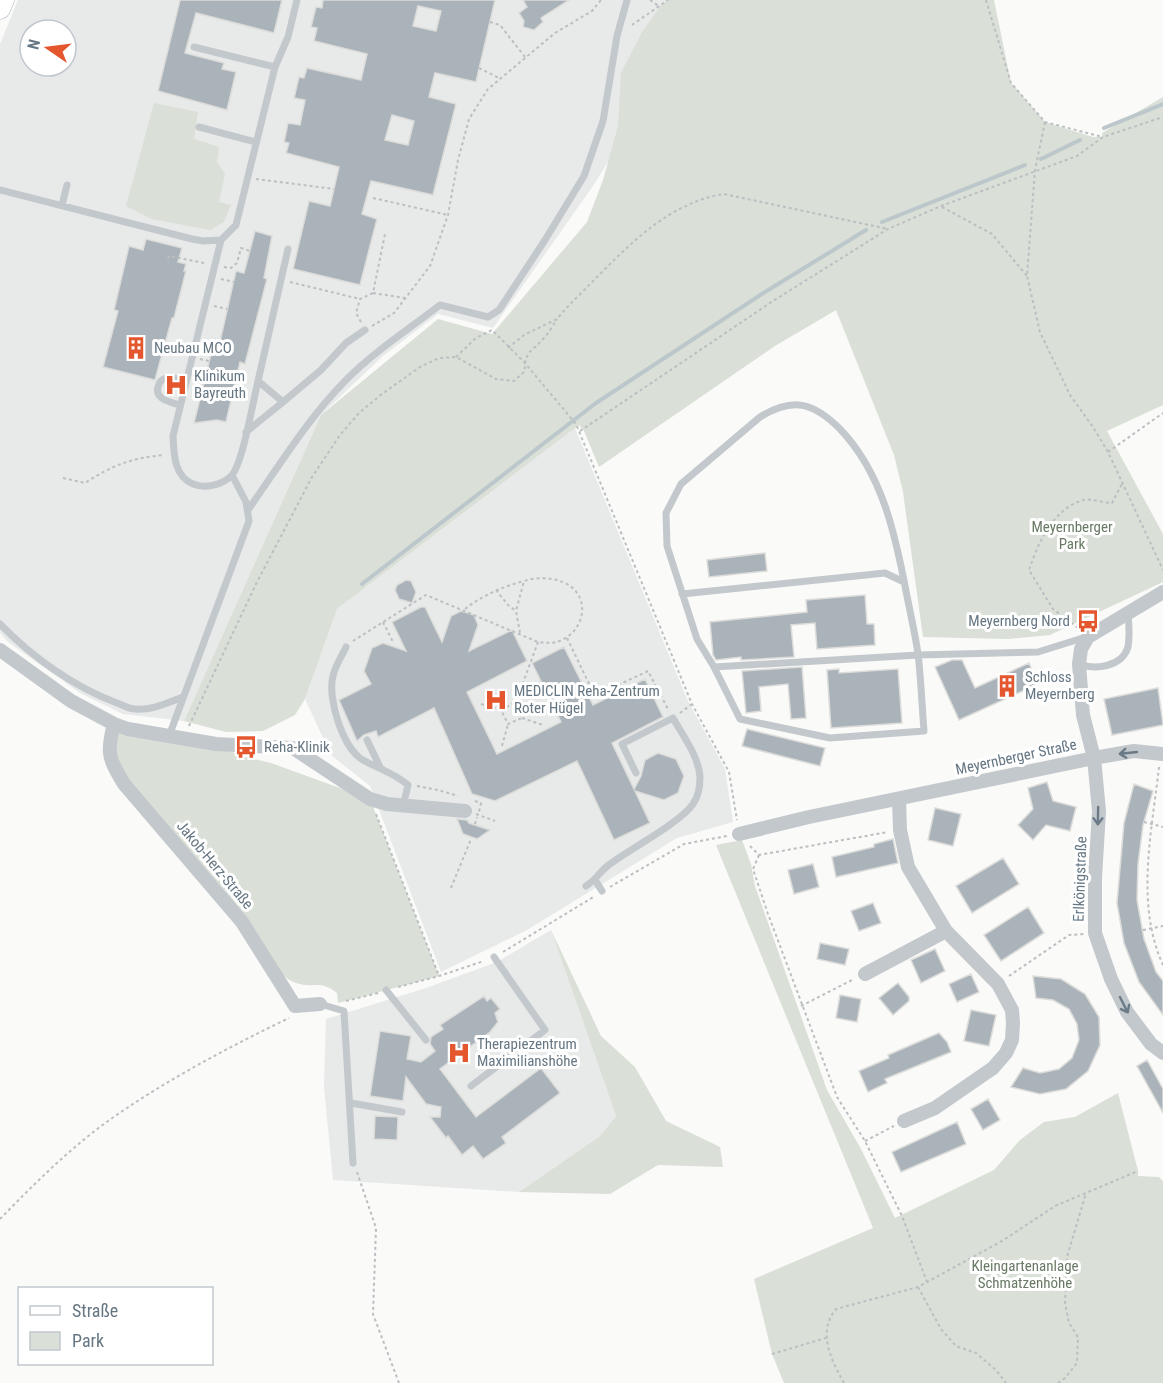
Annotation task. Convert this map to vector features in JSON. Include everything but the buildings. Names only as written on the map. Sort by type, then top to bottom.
[{"type":"street","points":[[0,9],[4,0]]},
{"type":"street","points":[[1088,636],[1163,592]]},
{"type":"street","name":"Meyernberger Straße","points":[[739,834],[809,817],[1094,758],[1083,715],[1079,664],[1081,650],[1088,636]]},
{"type":"street","points":[[0,650],[71,701],[114,724],[216,744],[293,748],[370,800],[403,806],[465,811]]},
{"type":"street","name":"Jakob-Herz-Straße","points":[[114,724],[109,742],[111,763],[124,784],[242,922],[295,1006],[320,1004]]},
{"type":"street","points":[[1094,758],[1134,751],[1161,754]]},
{"type":"street","name":"Erlkönigstraße","points":[[1094,758],[1099,811],[1095,878],[1095,933],[1111,979],[1126,1012],[1151,1044],[1163,1053]]},
{"type":"street","points":[[899,799],[900,830],[908,867],[946,932],[998,984],[1012,1010],[1013,1033],[1006,1053],[993,1068],[935,1107],[904,1121]]},
{"type":"street","points":[[865,974],[946,932]]},
{"type":"lane","points":[[288,249],[239,459],[232,475],[222,482],[208,486],[196,485],[185,480],[176,467],[173,436],[221,240],[236,225],[275,67],[288,37],[297,0]]},
{"type":"lane","points":[[248,510],[304,430],[347,379],[396,338],[440,305],[488,317],[499,310],[584,176],[603,121],[618,32],[627,0]]},
{"type":"lane","points":[[194,47],[275,67]]},
{"type":"lane","points":[[200,127],[256,142]]},
{"type":"lane","points":[[62,205],[67,185]]},
{"type":"lane","points":[[0,190],[192,239],[221,240]]},
{"type":"lane","points":[[246,432],[321,370],[346,343],[365,330]]},
{"type":"lane","points":[[180,405],[164,400],[158,389],[164,378],[186,382]]},
{"type":"lane","points":[[258,381],[283,402]]},
{"type":"lane","points":[[786,405],[812,407],[826,416],[852,443],[882,494],[897,539],[904,582],[918,655],[924,731],[830,738],[740,720],[714,667],[697,639],[667,546],[664,522],[666,513],[681,484],[760,417],[786,405]]},
{"type":"lane","points":[[176,737],[183,697],[249,521],[246,502],[232,475]]},
{"type":"lane","points":[[682,594],[885,573],[904,582]]},
{"type":"lane","points":[[1079,664],[1089,668],[1111,665],[1126,653],[1129,644],[1128,613]]},
{"type":"lane","points":[[0,624],[27,649],[62,674],[106,699],[135,709],[158,706],[183,697]]},
{"type":"lane","points":[[714,667],[918,655],[1038,652],[1088,636]]},
{"type":"lane","points":[[346,647],[332,677],[331,702],[346,741],[361,760],[397,775],[408,785],[403,806]]},
{"type":"lane","points":[[586,886],[596,880],[607,866],[678,818],[693,804],[699,790],[700,776],[697,762],[673,718],[622,744],[636,773]]},
{"type":"lane","points":[[367,740],[380,767]]},
{"type":"lane","points":[[596,880],[602,891]]},
{"type":"lane","points":[[471,1086],[545,1030],[494,957]]},
{"type":"lane","points":[[386,990],[426,1040]]},
{"type":"lane","points":[[320,1004],[344,1011],[353,1163]]},
{"type":"lane","points":[[351,1103],[402,1112]]},
{"type":"path","points":[[360,299],[356,313],[365,330],[394,313],[430,266],[448,214],[458,160],[469,119],[488,89],[555,33],[592,12],[600,0]]},
{"type":"path","points":[[650,0],[660,7]]},
{"type":"path","points":[[618,32],[640,21],[668,0]]},
{"type":"path","points":[[986,0],[1011,83],[1045,123],[1103,137]]},
{"type":"path","points":[[490,22],[500,25],[525,58]]},
{"type":"path","points":[[479,68],[501,78]]},
{"type":"path","points":[[579,431],[773,301],[888,229],[941,206],[1077,156],[1103,137],[1163,117]]},
{"type":"path","points":[[1045,123],[1035,170],[1027,276],[1040,332],[1070,395],[1094,427],[1108,452],[1163,570]]},
{"type":"path","points":[[247,178],[334,189]]},
{"type":"path","points":[[176,737],[312,477],[340,435],[367,407],[420,367],[439,358],[456,357],[496,379],[514,381],[525,371],[524,362],[530,350],[543,340],[570,304],[656,222],[684,205],[705,196],[724,194],[888,229]]},
{"type":"path","points":[[373,198],[448,214]]},
{"type":"path","points":[[941,206],[992,234],[1027,276]]},
{"type":"path","points":[[374,292],[384,234]]},
{"type":"path","points":[[282,280],[360,299],[374,292],[405,298]]},
{"type":"path","points":[[205,304],[227,309]]},
{"type":"path","points":[[508,348],[524,334],[557,319]]},
{"type":"path","points":[[456,357],[476,338],[492,330],[524,362],[576,424],[692,704],[729,772],[739,834],[759,855]]},
{"type":"path","points":[[1108,452],[1163,413]]},
{"type":"path","points":[[63,478],[85,483],[108,468],[139,457],[174,454]]},
{"type":"path","points":[[1088,636],[1053,609],[1029,570],[1035,550],[1048,528],[1068,508],[1086,499],[1112,503],[1123,482]]},
{"type":"path","points":[[346,647],[358,637],[426,595],[538,642],[553,644],[567,638],[579,626],[584,616],[584,606],[575,590],[565,583],[535,578],[496,590],[464,609]]},
{"type":"path","points":[[520,633],[516,611],[524,581]]},
{"type":"path","points":[[496,590],[516,611]]},
{"type":"path","points":[[383,622],[393,642]]},
{"type":"path","points":[[567,638],[595,696],[648,671],[673,718],[692,704]]},
{"type":"path","points":[[522,718],[516,702],[538,642]]},
{"type":"path","points":[[481,704],[501,710],[516,702]]},
{"type":"path","points":[[501,710],[508,724],[501,746]]},
{"type":"path","points":[[508,724],[522,718],[543,725]]},
{"type":"path","points":[[1161,754],[1146,895],[1150,929],[1163,965]]},
{"type":"path","points":[[370,800],[440,976]]},
{"type":"path","points":[[465,811],[495,821]]},
{"type":"path","points":[[1144,822],[1163,826]]},
{"type":"path","points":[[759,855],[900,830]]},
{"type":"path","points":[[320,1004],[338,1003],[440,976],[494,957],[684,844],[739,834]]},
{"type":"path","points":[[451,888],[471,839]]},
{"type":"path","points":[[759,855],[753,868],[801,1006],[837,1097],[866,1141],[902,1216],[927,1282]]},
{"type":"path","points":[[1143,930],[1163,926]]},
{"type":"path","points":[[998,984],[1069,935],[1095,933]]},
{"type":"path","points":[[801,1006],[865,974]]},
{"type":"path","points":[[0,1219],[51,1169],[119,1113],[177,1077],[293,1016]]},
{"type":"path","points":[[866,1141],[904,1121]]},
{"type":"path","points":[[353,1163],[376,1228],[373,1314],[399,1383]]},
{"type":"path","points":[[844,1383],[836,1368],[826,1338],[828,1318],[836,1309],[918,1287],[1002,1241],[1055,1206],[1138,1171]]},
{"type":"path","points":[[1058,1383],[1077,1363],[1078,1337],[1069,1323],[1065,1303],[1067,1257],[1086,1193]]},
{"type":"path","points":[[918,1287],[941,1329],[956,1346],[976,1353],[996,1370],[1006,1383]]},
{"type":"path","points":[[772,1354],[826,1338]]},
{"type":"shaded area","name":"Klinikum Bayreuth","points":[[18,0],[708,0],[595,183],[493,328],[438,314],[383,356],[321,415],[184,721],[123,714],[80,693],[8,642],[0,633],[0,44]]},
{"type":"shaded area","name":"MEDICLIN Reha-Zentrum Roter Hügel","points":[[575,428],[688,701],[725,769],[733,822],[677,838],[527,930],[441,972],[370,786],[331,755],[305,699],[337,609]]},
{"type":"shaded area","name":"Therapiezentrum Maximilianshöhe","points":[[551,930],[616,1116],[600,1136],[519,1192],[333,1180],[324,1087],[326,1019],[426,988],[497,962]]},
{"type":"green space","name":"Meyernberger Park","points":[[668,0],[994,0],[1011,83],[1045,122],[1093,137],[1102,137],[1102,133],[1163,97],[1163,405],[1107,431],[1163,534],[1163,582],[1050,635],[1008,639],[923,637],[903,492],[894,455],[836,310],[775,346],[599,467],[584,431],[579,425],[337,609],[305,699],[295,715],[263,731],[226,732],[184,721],[321,415],[438,319],[492,334],[587,222],[603,180],[618,126],[621,73],[642,32]]},
{"type":"green space","points":[[154,103],[198,112],[194,139],[219,147],[217,162],[225,174],[219,202],[231,205],[224,222],[210,230],[152,219],[126,206]]},
{"type":"green space","points":[[114,724],[216,744],[241,756],[271,763],[370,799],[439,976],[338,1003],[337,993],[326,986],[296,983],[284,976],[265,959],[111,763]]},
{"type":"green space","name":"Kleingartenanlage Schmatzenhöhe","points":[[742,840],[751,864],[755,886],[827,1090],[861,1149],[895,1218],[994,1170],[1020,1140],[1044,1122],[1075,1117],[1118,1093],[1138,1176],[1159,1177],[1163,1181],[1163,1383],[784,1383],[772,1354],[754,1279],[873,1228],[716,845]]},
{"type":"green space","points":[[551,930],[601,1036],[635,1067],[666,1121],[720,1147],[723,1167],[658,1165],[610,1194],[519,1192],[600,1136],[616,1116]]},
{"type":"waterway","points":[[1104,128],[1163,104]]},
{"type":"waterway","points":[[1041,159],[1080,140]]},
{"type":"waterway","points":[[882,222],[1025,165]]},
{"type":"waterway","points":[[362,584],[596,403],[765,292],[866,230]]},
{"type":"place","name":"Neubau MCO","points":[[136,348]]},
{"type":"place","name":"Klinikum Bayreuth","points":[[176,385]]},
{"type":"place","name":"Meyernberg Nord","points":[[1088,621]]},
{"type":"place","name":"Schloss Meyernberg","points":[[1007,686]]},
{"type":"place","name":"MEDICLIN Reha-Zentrum Roter Hügel","points":[[496,700]]},
{"type":"place","name":"Reha-Klinik","points":[[246,747]]},
{"type":"place","name":"Therapiezentrum Maximilianshöhe","points":[[459,1053]]}]
